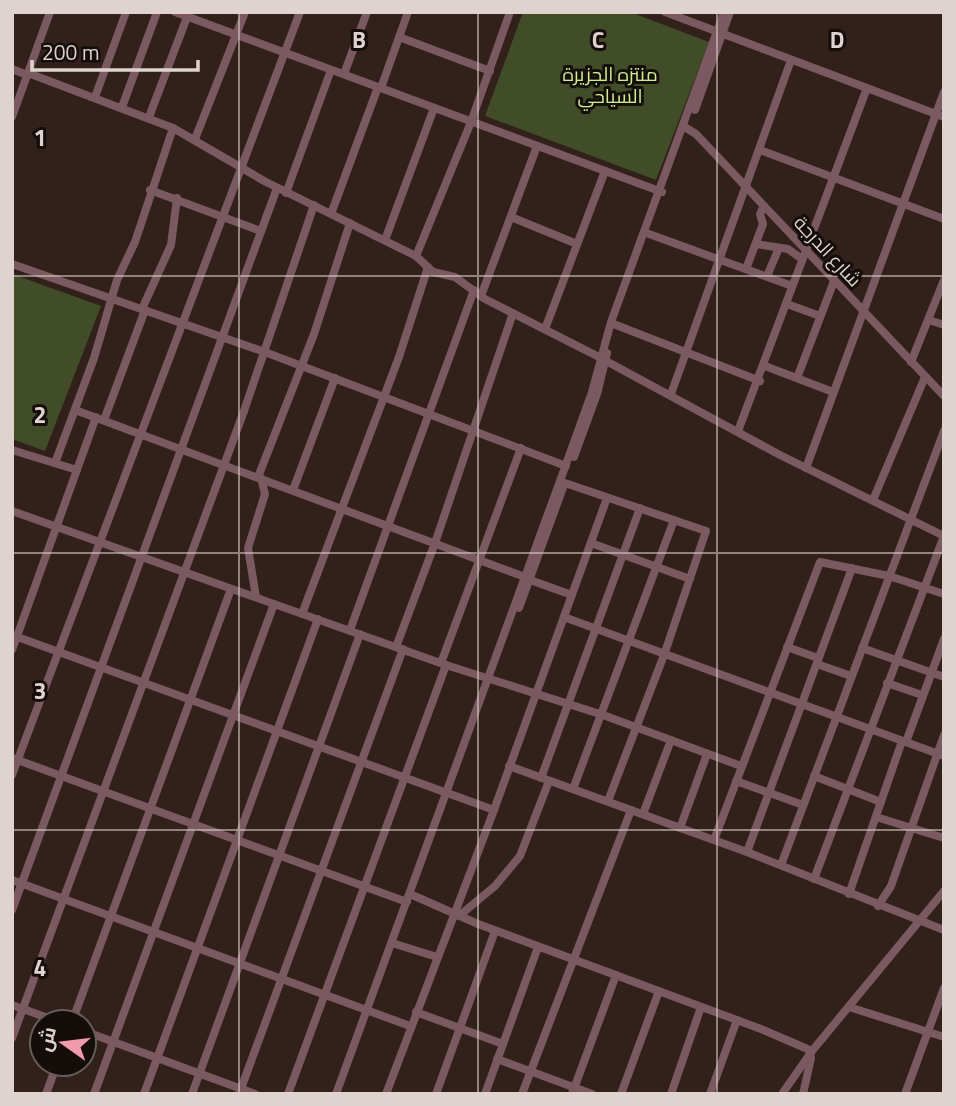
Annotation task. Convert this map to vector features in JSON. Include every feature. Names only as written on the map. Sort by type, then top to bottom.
[{"type":"street","points":[[12,117],[50,12]]},
{"type":"street","points":[[95,97],[126,12]]},
{"type":"street","points":[[122,107],[157,12]]},
{"type":"street","points":[[175,12],[188,14],[236,35],[661,192]]},
{"type":"street","points":[[195,139],[245,12]]},
{"type":"street","points":[[12,775],[15,759],[60,652],[300,12]]},
{"type":"street","points":[[344,74],[367,12]]},
{"type":"street","points":[[331,214],[408,12]]},
{"type":"street","points":[[416,256],[471,122],[510,12]]},
{"type":"street","points":[[664,12],[940,116]]},
{"type":"street","points":[[527,578],[719,33],[724,12]]},
{"type":"street","points":[[719,33],[730,12]]},
{"type":"street","points":[[149,117],[188,14]]},
{"type":"street","points":[[399,37],[490,71]]},
{"type":"street","points":[[671,394],[791,60]]},
{"type":"street","points":[[12,69],[149,117],[195,139],[286,193],[416,256],[438,274],[455,277],[513,313],[671,394],[806,468],[944,536],[814,879]]},
{"type":"street","points":[[286,193],[331,70]]},
{"type":"street","points":[[738,431],[760,381],[792,286],[867,88]]},
{"type":"street","points":[[806,468],[862,310],[940,116],[944,92]]},
{"type":"street","points":[[385,240],[434,108]]},
{"type":"street","name":"شارع الدرجة","points":[[686,127],[764,206],[804,255],[834,281],[944,397]]},
{"type":"street","points":[[55,463],[113,299],[117,280],[135,242],[150,190],[173,128]]},
{"type":"street","points":[[350,630],[430,414],[511,217],[537,146]]},
{"type":"street","points":[[760,150],[944,219]]},
{"type":"street","points":[[545,329],[605,171]]},
{"type":"street","points":[[12,910],[277,188]]},
{"type":"street","points":[[150,190],[261,231]]},
{"type":"street","points":[[336,1094],[489,678],[565,483],[603,360],[649,234],[661,192]]},
{"type":"street","points":[[12,650],[77,471],[171,245],[177,198]]},
{"type":"street","points":[[12,1038],[145,683],[222,463],[244,411],[262,351],[314,205]]},
{"type":"street","points":[[746,269],[763,224],[760,214],[764,206]]},
{"type":"street","points":[[511,217],[577,244]]},
{"type":"street","points":[[256,597],[248,548],[265,494],[259,477],[299,366],[314,334],[351,223]]},
{"type":"street","points":[[649,234],[792,286]]},
{"type":"street","points":[[756,244],[804,255]]},
{"type":"street","points":[[767,276],[779,248]]},
{"type":"street","points":[[12,264],[262,351],[566,466]]},
{"type":"street","points":[[302,614],[428,267]]},
{"type":"street","points":[[911,362],[944,280]]},
{"type":"street","points":[[797,378],[834,281]]},
{"type":"street","points":[[787,304],[820,316]]},
{"type":"street","points":[[240,1091],[361,761],[513,313]]},
{"type":"street","points":[[929,320],[944,325]]},
{"type":"street","points":[[616,325],[760,381]]},
{"type":"street","points":[[765,366],[833,391]]},
{"type":"street","points":[[873,500],[925,377]]},
{"type":"street","points":[[293,490],[335,378]]},
{"type":"street","points":[[75,410],[572,595]]},
{"type":"street","points":[[781,865],[944,431]]},
{"type":"street","points":[[288,1094],[405,777],[479,560],[521,449]]},
{"type":"street","points":[[12,450],[77,471]]},
{"type":"street","points":[[565,483],[706,531],[664,654],[608,801]]},
{"type":"street","points":[[386,1094],[437,957],[457,915],[607,498]]},
{"type":"street","points":[[457,915],[495,886],[520,856],[569,703],[640,509]]},
{"type":"street","points":[[13,512],[444,664],[569,703],[741,766]]},
{"type":"street","points":[[573,789],[674,520]]},
{"type":"street","points":[[592,543],[690,579]]},
{"type":"street","points":[[714,840],[820,562],[889,576],[944,594]]},
{"type":"street","points":[[747,852],[852,568]]},
{"type":"street","points":[[77,1008],[231,589]]},
{"type":"street","points":[[94,1094],[274,604]]},
{"type":"street","points":[[564,617],[769,694],[940,754]]},
{"type":"street","points":[[144,1094],[318,619]]},
{"type":"street","points":[[192,1094],[360,634]]},
{"type":"street","points":[[15,636],[494,810]]},
{"type":"street","points":[[849,894],[881,802],[944,639]]},
{"type":"street","points":[[788,647],[852,676]]},
{"type":"street","points":[[862,648],[944,677]]},
{"type":"street","points":[[887,683],[922,695]]},
{"type":"street","points":[[878,906],[891,886],[940,754],[944,735]]},
{"type":"street","points":[[643,814],[671,740]]},
{"type":"street","points":[[680,828],[707,754]]},
{"type":"street","points":[[15,759],[321,872],[457,915],[737,1020],[812,1051]]},
{"type":"street","points":[[509,766],[747,852],[944,930]]},
{"type":"street","points":[[814,776],[881,802]]},
{"type":"street","points":[[736,780],[803,806]]},
{"type":"street","points":[[522,1094],[631,810]]},
{"type":"street","points":[[876,817],[944,838]]},
{"type":"street","points":[[12,880],[410,1026]]},
{"type":"street","points":[[782,1094],[812,1051],[944,891]]},
{"type":"street","points":[[436,1094],[495,931]]},
{"type":"street","points":[[392,943],[437,957]]},
{"type":"street","points":[[485,1094],[538,947]]},
{"type":"street","points":[[573,1091],[616,975]]},
{"type":"street","points":[[905,1094],[944,988]]},
{"type":"street","points":[[621,1094],[659,991]]},
{"type":"street","points":[[12,1004],[28,1011]]},
{"type":"street","points":[[671,1094],[701,1007]]},
{"type":"street","points":[[849,1007],[944,1037]]},
{"type":"street","points":[[416,1012],[503,1044]]},
{"type":"street","points":[[710,1094],[737,1020]]},
{"type":"street","points":[[98,1036],[199,1072],[240,1091],[255,1094]]},
{"type":"street","points":[[803,1094],[812,1051]]},
{"type":"street","points":[[497,1059],[573,1091],[592,1094]]},
{"type":"green space","name":"منتزه الجزيرة السياحي","points":[[523,12],[630,12],[709,42],[656,180],[485,116]]},
{"type":"green space","points":[[12,274],[101,306],[45,451],[12,439]]}]
